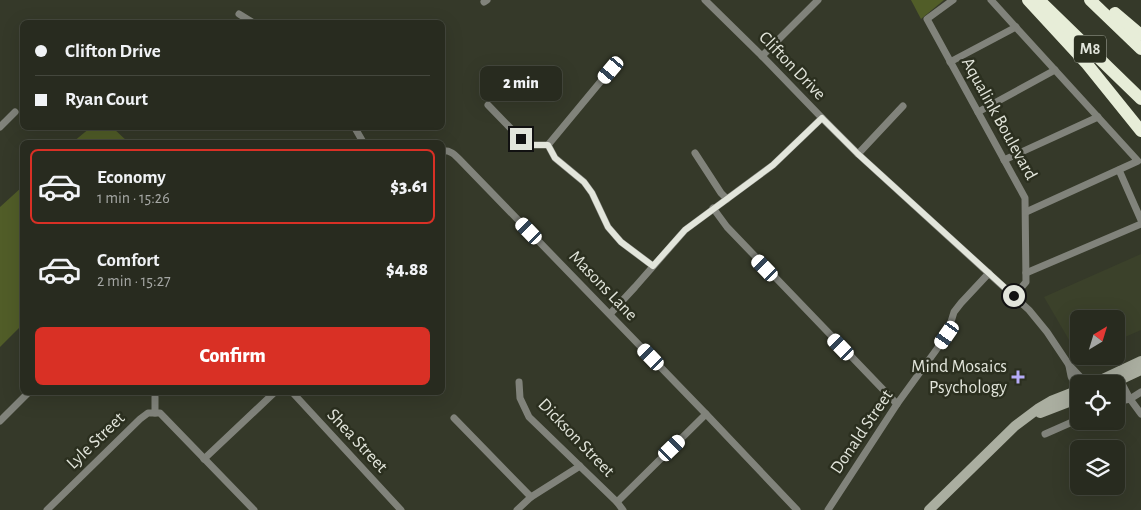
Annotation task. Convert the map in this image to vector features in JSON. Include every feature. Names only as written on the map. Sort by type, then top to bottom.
[{"type":"highway","points":[[1028,0],[1087,64],[1141,130]]},
{"type":"highway","name":"M8","points":[[1039,0],[1141,99]]},
{"type":"highway","name":"M8","points":[[1090,0],[1141,49]]},
{"type":"highway","points":[[1100,0],[1141,35]]},
{"type":"main road","points":[[1122,375],[1141,362]]},
{"type":"main road","points":[[1125,376],[1141,370]]},
{"type":"main road","points":[[929,510],[1015,426],[1051,401],[1070,395]]},
{"type":"street","name":"Clifton Drive","points":[[705,0],[858,154],[1029,310],[1047,332],[1068,365]]},
{"type":"street","points":[[762,56],[818,0]]},
{"type":"street","name":"Aqualink Boulevard","points":[[953,0],[927,19],[1025,198],[1026,282],[1014,296]]},
{"type":"street","points":[[991,0],[1138,161],[1026,212]]},
{"type":"street","points":[[240,14],[249,20]]},
{"type":"street","points":[[950,62],[1016,27]]},
{"type":"street","points":[[488,105],[521,139],[533,145],[548,145],[611,70]]},
{"type":"street","points":[[978,112],[1054,70]]},
{"type":"street","points":[[858,154],[903,106]]},
{"type":"street","points":[[0,127],[15,112]]},
{"type":"street","points":[[1004,160],[1098,117]]},
{"type":"street","points":[[610,314],[685,230],[773,165],[822,118]]},
{"type":"street","points":[[548,145],[555,158],[584,182],[592,193],[608,227],[621,242],[653,266]]},
{"type":"street","name":"Masons Lane","points":[[445,151],[452,152],[459,159],[797,510]]},
{"type":"street","points":[[695,153],[727,199]]},
{"type":"street","points":[[1119,170],[1141,220]]},
{"type":"street","points":[[713,208],[727,228],[898,404]]},
{"type":"street","points":[[1026,273],[1141,224]]},
{"type":"street","name":"Donald Street","points":[[828,510],[898,404],[947,335],[954,312],[989,273]]},
{"type":"street","points":[[1068,365],[1078,375]]},
{"type":"street","points":[[1068,365],[1071,375]]},
{"type":"street","name":"Dickson Street","points":[[519,382],[520,398],[529,417],[617,502],[622,510]]},
{"type":"street","points":[[1125,392],[1141,414]]},
{"type":"street","points":[[1125,400],[1141,392]]},
{"type":"street","points":[[0,421],[26,395]]},
{"type":"street","points":[[204,459],[272,395]]},
{"type":"street","name":"Shea Street","points":[[295,395],[401,510]]},
{"type":"street","points":[[155,397],[155,413],[160,414],[254,510]]},
{"type":"street","name":"Lyle Street","points":[[47,510],[140,419],[148,413],[155,413]]},
{"type":"street","points":[[617,502],[706,414]]},
{"type":"street","points":[[454,418],[531,497]]},
{"type":"street","points":[[1045,434],[1070,423]]},
{"type":"street","points":[[517,510],[531,497],[580,466]]},
{"type":"shaded area","points":[[1141,254],[1141,330],[1125,337],[1125,310],[1070,310],[1070,342],[1044,297]]},
{"type":"green space","points":[[911,0],[944,0],[921,19]]},
{"type":"green space","points":[[88,130],[115,130],[126,140],[75,140]]},
{"type":"green space","points":[[20,189],[20,327],[0,347],[0,207]]},
{"type":"place","name":"Mind Mosaics Psychology","points":[[1018,377]]},
{"type":"route","points":[[521,139],[533,145],[548,145],[555,158],[584,182],[592,193],[608,227],[621,242],[653,266],[685,230],[773,165],[822,118],[858,154],[1014,296]]}]
